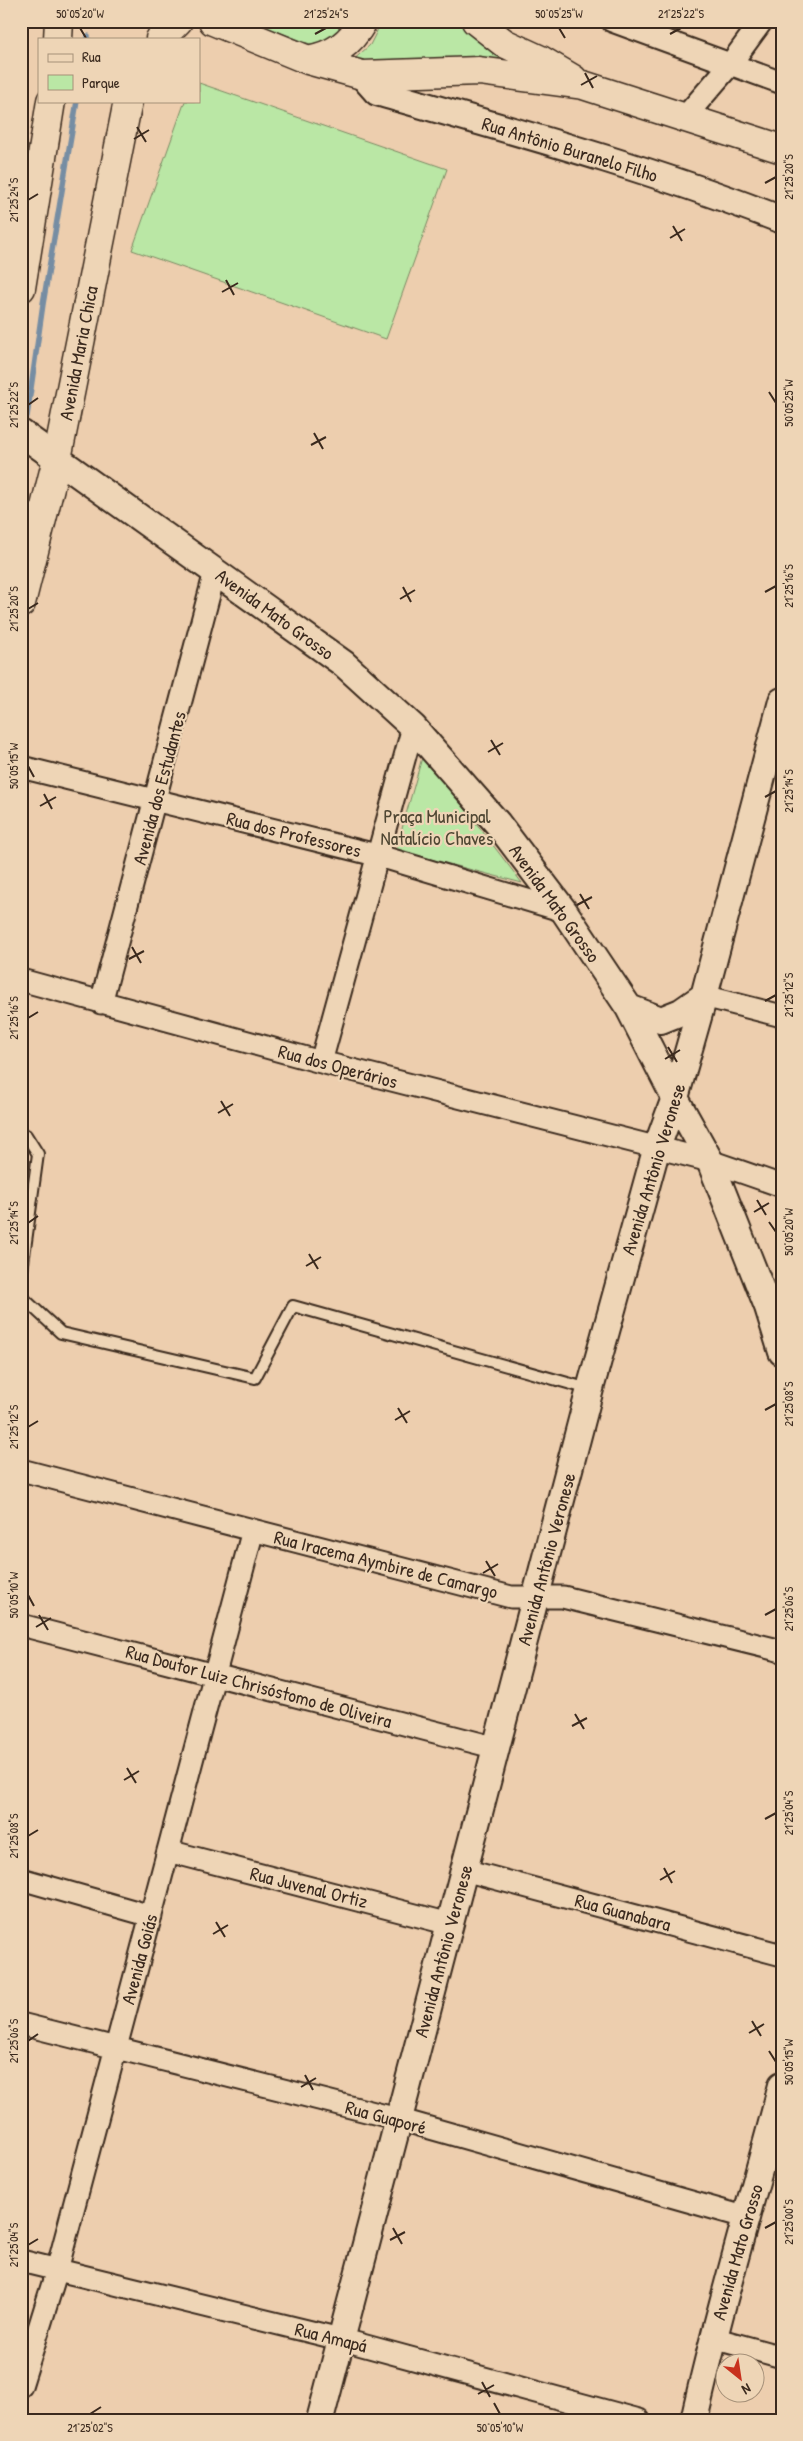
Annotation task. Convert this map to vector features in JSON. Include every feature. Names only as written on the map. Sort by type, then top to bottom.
[{"type":"main road","points":[[58,38],[59,21]]},
{"type":"main road","points":[[161,38],[178,21]]},
{"type":"main road","points":[[213,21],[308,60],[362,75],[479,72],[583,85],[782,149]]},
{"type":"main road","points":[[308,60],[335,52],[347,44],[363,21]]},
{"type":"main road","points":[[476,21],[504,43],[541,60],[583,85]]},
{"type":"main road","points":[[21,288],[52,102]]},
{"type":"main road","name":"Avenida Maria Chica","points":[[21,603],[58,458],[128,102]]},
{"type":"street","points":[[612,21],[729,66],[782,83]]},
{"type":"street","points":[[684,118],[729,66],[762,21]]},
{"type":"street","name":"Rua Antônio Buranelo Filho","points":[[362,75],[377,92],[587,152],[730,200],[782,220]]},
{"type":"street","name":"Avenida Mato Grosso","points":[[21,433],[344,664],[412,727],[498,824],[564,911],[629,1008],[710,1161],[768,1306],[782,1352]]},
{"type":"street","name":"Avenida dos Estudantes","points":[[101,1003],[215,572]]},
{"type":"street","name":"Avenida Antônio Veronese","points":[[320,2420],[590,1389],[657,1147],[675,1098],[704,996],[782,701]]},
{"type":"street","points":[[321,1062],[412,727]]},
{"type":"street","name":"Rua dos Professores","points":[[21,768],[376,854],[564,911]]},
{"type":"street","name":"Rua dos Operários","points":[[21,980],[321,1062],[710,1161],[782,1186]]},
{"type":"street","points":[[629,1008],[661,1020],[681,1012],[704,996],[782,1016]]},
{"type":"street","name":"Rua Iracema Aymbire de Camargo","points":[[21,1470],[511,1597],[563,1597],[782,1652]]},
{"type":"street","name":"Avenida Goiás","points":[[21,2386],[57,2270],[253,1530]]},
{"type":"street","name":"Rua Doutor Luiz Chrisóstomo de Oliveira","points":[[21,1625],[497,1748]]},
{"type":"street","name":"Rua Juvenal Ortiz","points":[[168,1851],[450,1924]]},
{"type":"street","name":"Rua Guanabara","points":[[464,1870],[782,1955]]},
{"type":"street","points":[[21,1879],[150,1916]]},
{"type":"street","name":"Rua Guaporé","points":[[21,2024],[398,2119],[748,2218]]},
{"type":"street","name":"Avenida Mato Grosso","points":[[694,2420],[712,2338],[748,2218],[782,2085]]},
{"type":"street","name":"Rua Amapá","points":[[21,2261],[340,2338],[639,2420]]},
{"type":"street","points":[[712,2338],[782,2357]]},
{"type":"lane","points":[[21,1133],[26,1135],[38,1154],[21,1278]]},
{"type":"lane","points":[[21,1296],[61,1334],[255,1378],[293,1306],[590,1389]]},
{"type":"green space","points":[[250,21],[351,21],[333,37],[310,44]]},
{"type":"green space","points":[[382,21],[459,21],[519,62],[351,62],[370,45]]},
{"type":"green space","points":[[200,83],[447,169],[386,339],[132,250],[185,102],[200,102]]},
{"type":"green space","name":"Praça Municipal Natalício Chaves","points":[[423,754],[522,883],[396,850]]},
{"type":"waterway","points":[[27,416],[43,304],[77,102]]}]
